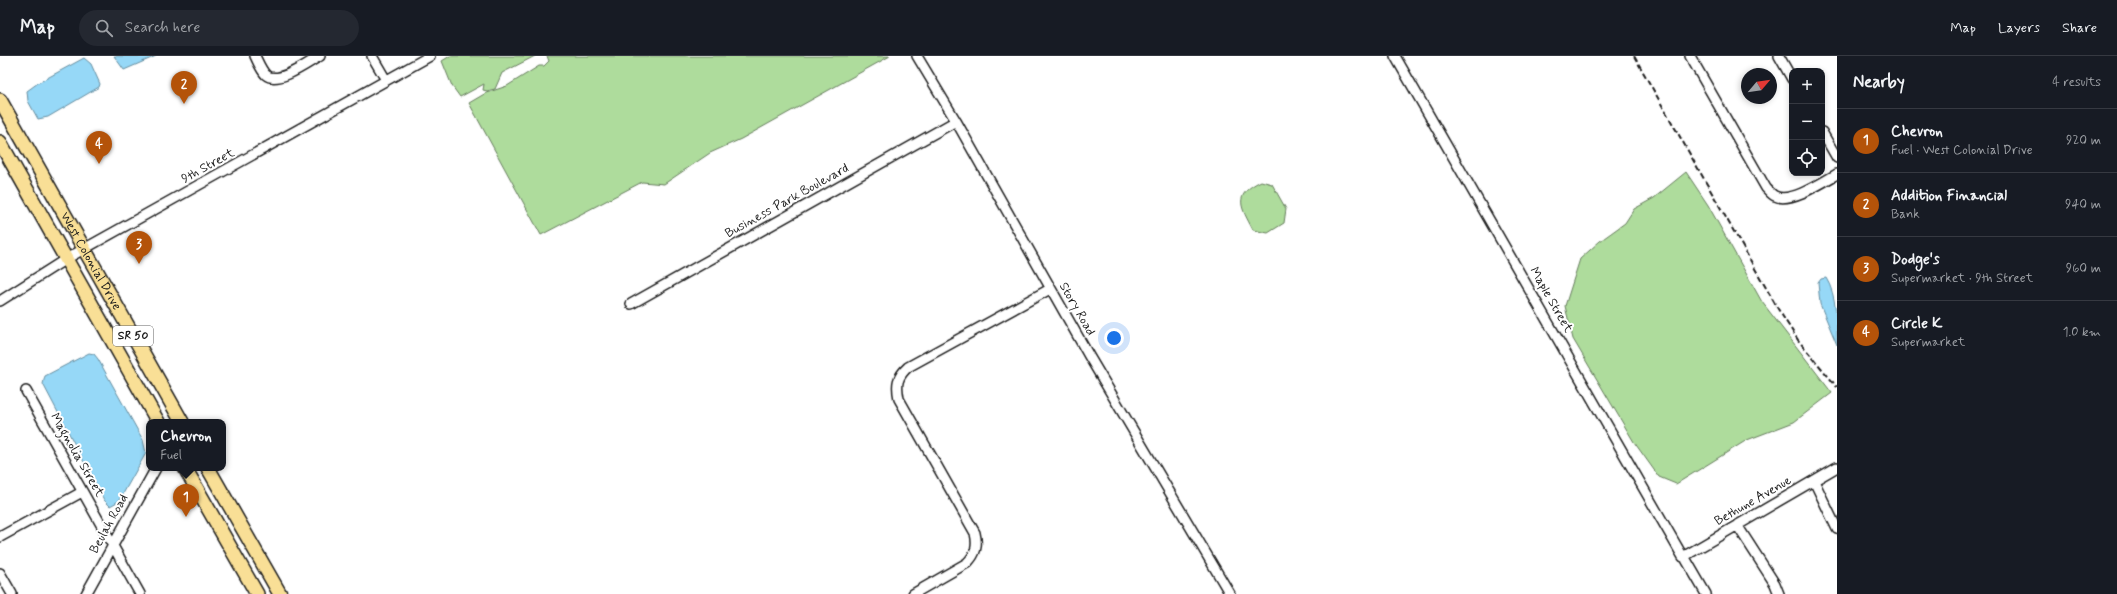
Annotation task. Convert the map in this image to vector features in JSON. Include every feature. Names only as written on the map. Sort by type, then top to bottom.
[{"type":"highway","name":"West Colonial Drive","points":[[0,100],[180,419]]},
{"type":"highway","name":"West Colonial Drive","points":[[0,142],[156,419]]},
{"type":"highway","points":[[187,471],[257,594]]},
{"type":"highway","points":[[210,471],[280,594]]},
{"type":"street","points":[[255,56],[265,74],[276,78],[283,76],[320,56]]},
{"type":"street","points":[[372,56],[386,80]]},
{"type":"street","name":"9th Street","points":[[0,301],[66,259],[430,56]]},
{"type":"street","name":"Story Road","points":[[917,56],[956,120],[1050,289],[1230,594]]},
{"type":"street","name":"Maple Street","points":[[1395,56],[1706,594]]},
{"type":"street","points":[[1690,56],[1766,188],[1775,196],[1785,198],[1798,195],[1837,174]]},
{"type":"street","points":[[1779,56],[1789,74]]},
{"type":"street","name":"Business Park Boulevard","points":[[631,304],[956,120]]},
{"type":"street","points":[[1825,137],[1837,158]]},
{"type":"street","points":[[913,594],[968,563],[974,557],[978,545],[975,533],[899,399],[897,385],[899,375],[908,367],[1050,289]]},
{"type":"street","name":"Magnolia Street","points":[[26,391],[140,594]]},
{"type":"street","name":"Bethune Avenue","points":[[1684,557],[1837,467]]},
{"type":"street","name":"Beulah Road","points":[[86,594],[154,471]]},
{"type":"street","points":[[1814,481],[1837,529]]},
{"type":"street","points":[[0,537],[82,492]]},
{"type":"street","points":[[1737,526],[1775,584],[1779,594]]},
{"type":"street","points":[[0,574],[12,594]]},
{"type":"green space","points":[[450,56],[535,56],[502,73],[495,89],[487,91],[483,90],[484,84],[460,97],[452,86],[442,61]]},
{"type":"green space","points":[[547,56],[890,56],[741,139],[710,153],[664,184],[642,182],[541,235],[469,103],[486,93],[507,86],[539,66],[544,66],[549,61]]},
{"type":"green space","points":[[1686,172],[1708,205],[1762,302],[1832,393],[1794,422],[1747,440],[1676,484],[1659,477],[1634,442],[1573,339],[1565,306],[1580,259],[1600,241],[1625,223],[1634,209],[1654,198]]},
{"type":"green space","points":[[1261,181],[1272,184],[1286,209],[1284,223],[1268,233],[1253,230],[1245,215],[1242,202],[1246,191]]},
{"type":"water","points":[[114,56],[156,56],[124,70]]},
{"type":"water","points":[[84,58],[91,64],[100,84],[99,87],[48,117],[38,119],[28,101],[27,91],[38,83]]},
{"type":"water","points":[[1826,278],[1830,285],[1834,301],[1837,345],[1820,304],[1818,283],[1821,279]]},
{"type":"water","points":[[89,353],[94,354],[98,359],[143,440],[146,453],[119,501],[110,506],[104,500],[43,384],[45,376]]},
{"type":"railway","points":[[1634,56],[1778,309],[1798,340],[1837,387]]},
{"type":"place","name":"Addition Financial","points":[[184,104]]},
{"type":"place","name":"Circle K","points":[[99,164]]},
{"type":"place","name":"Dodge's","points":[[139,264]]},
{"type":"place","name":"Chevron","points":[[186,517]]}]
